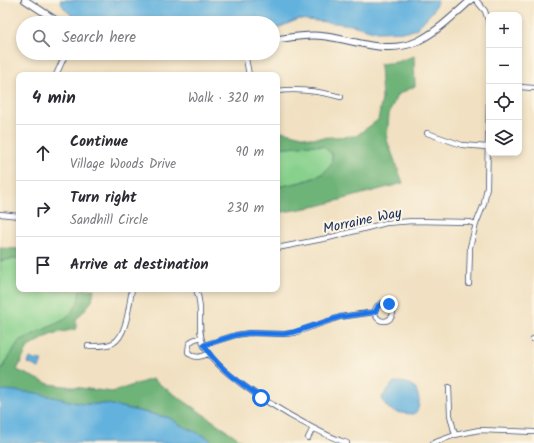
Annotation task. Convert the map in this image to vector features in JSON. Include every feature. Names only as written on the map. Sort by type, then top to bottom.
[{"type":"street","points":[[25,0],[49,16]]},
{"type":"street","points":[[280,39],[312,35],[332,37],[371,46],[383,47],[407,44],[417,41],[439,28],[471,0]]},
{"type":"street","points":[[476,0],[486,14]]},
{"type":"street","points":[[57,72],[63,60]]},
{"type":"street","points":[[246,60],[248,72]]},
{"type":"street","points":[[522,87],[534,88]]},
{"type":"street","points":[[280,91],[320,91],[341,96]]},
{"type":"street","points":[[427,133],[462,145],[486,147]]},
{"type":"street","points":[[469,284],[470,247],[476,224],[484,204],[487,188],[487,156]]},
{"type":"street","points":[[0,214],[16,216]]},
{"type":"street","name":"Morraine Way","points":[[280,247],[328,238],[372,226],[400,222],[470,222],[476,224]]},
{"type":"street","points":[[88,346],[107,345],[118,339],[124,329],[131,292]]},
{"type":"street","points":[[197,292],[199,301],[201,337],[208,354],[218,364],[261,398],[313,428],[347,443]]},
{"type":"street","points":[[383,303],[389,304],[394,312],[390,320],[384,321],[377,317],[375,312],[378,306],[383,303]]},
{"type":"street","points":[[204,345],[236,335],[249,333],[284,334],[340,317],[375,312]]},
{"type":"street","points":[[201,337],[189,344],[188,352],[197,357],[208,354]]},
{"type":"street","points":[[449,387],[450,415],[455,435]]},
{"type":"street","points":[[308,438],[313,428]]},
{"type":"street","points":[[433,443],[455,435],[479,430],[534,432]]},
{"type":"green space","points":[[414,56],[415,86],[397,95],[389,114],[387,140],[403,183],[318,206],[280,212],[280,186],[299,183],[322,174],[331,164],[332,154],[323,146],[309,145],[280,148],[280,131],[311,138],[356,136],[378,120],[382,99],[380,64],[397,62]]},
{"type":"green space","points":[[309,145],[323,146],[332,154],[331,164],[322,174],[307,180],[280,186],[280,148]]},
{"type":"green space","points":[[0,248],[16,249],[16,258],[0,261]]},
{"type":"green space","points":[[16,258],[16,292],[80,292],[78,302],[72,313],[62,321],[19,341],[0,372],[0,261]]},
{"type":"green space","points":[[80,292],[94,292],[92,301],[76,320],[76,329],[52,334],[28,347],[17,370],[49,384],[112,392],[152,379],[245,443],[212,443],[207,437],[180,425],[170,418],[107,404],[82,404],[37,393],[0,391],[0,372],[19,341],[62,321],[72,312],[78,302]]},
{"type":"water","points":[[60,0],[438,0],[433,11],[417,28],[411,31],[377,32],[352,25],[299,19],[280,27],[280,16],[73,16],[67,12]]},
{"type":"water","points":[[30,358],[36,361],[38,359],[42,361],[39,368],[28,363]]},
{"type":"water","points":[[394,382],[404,382],[409,384],[413,386],[417,392],[419,405],[416,412],[413,414],[394,411],[384,402],[382,397]]},
{"type":"water","points":[[5,390],[37,393],[82,404],[107,404],[170,418],[180,425],[207,437],[212,443],[0,443],[0,391]]},
{"type":"route","points":[[261,398],[218,364],[208,354],[204,345],[222,338],[249,333],[284,334],[294,332],[340,317],[375,312],[380,304],[389,304]]}]
